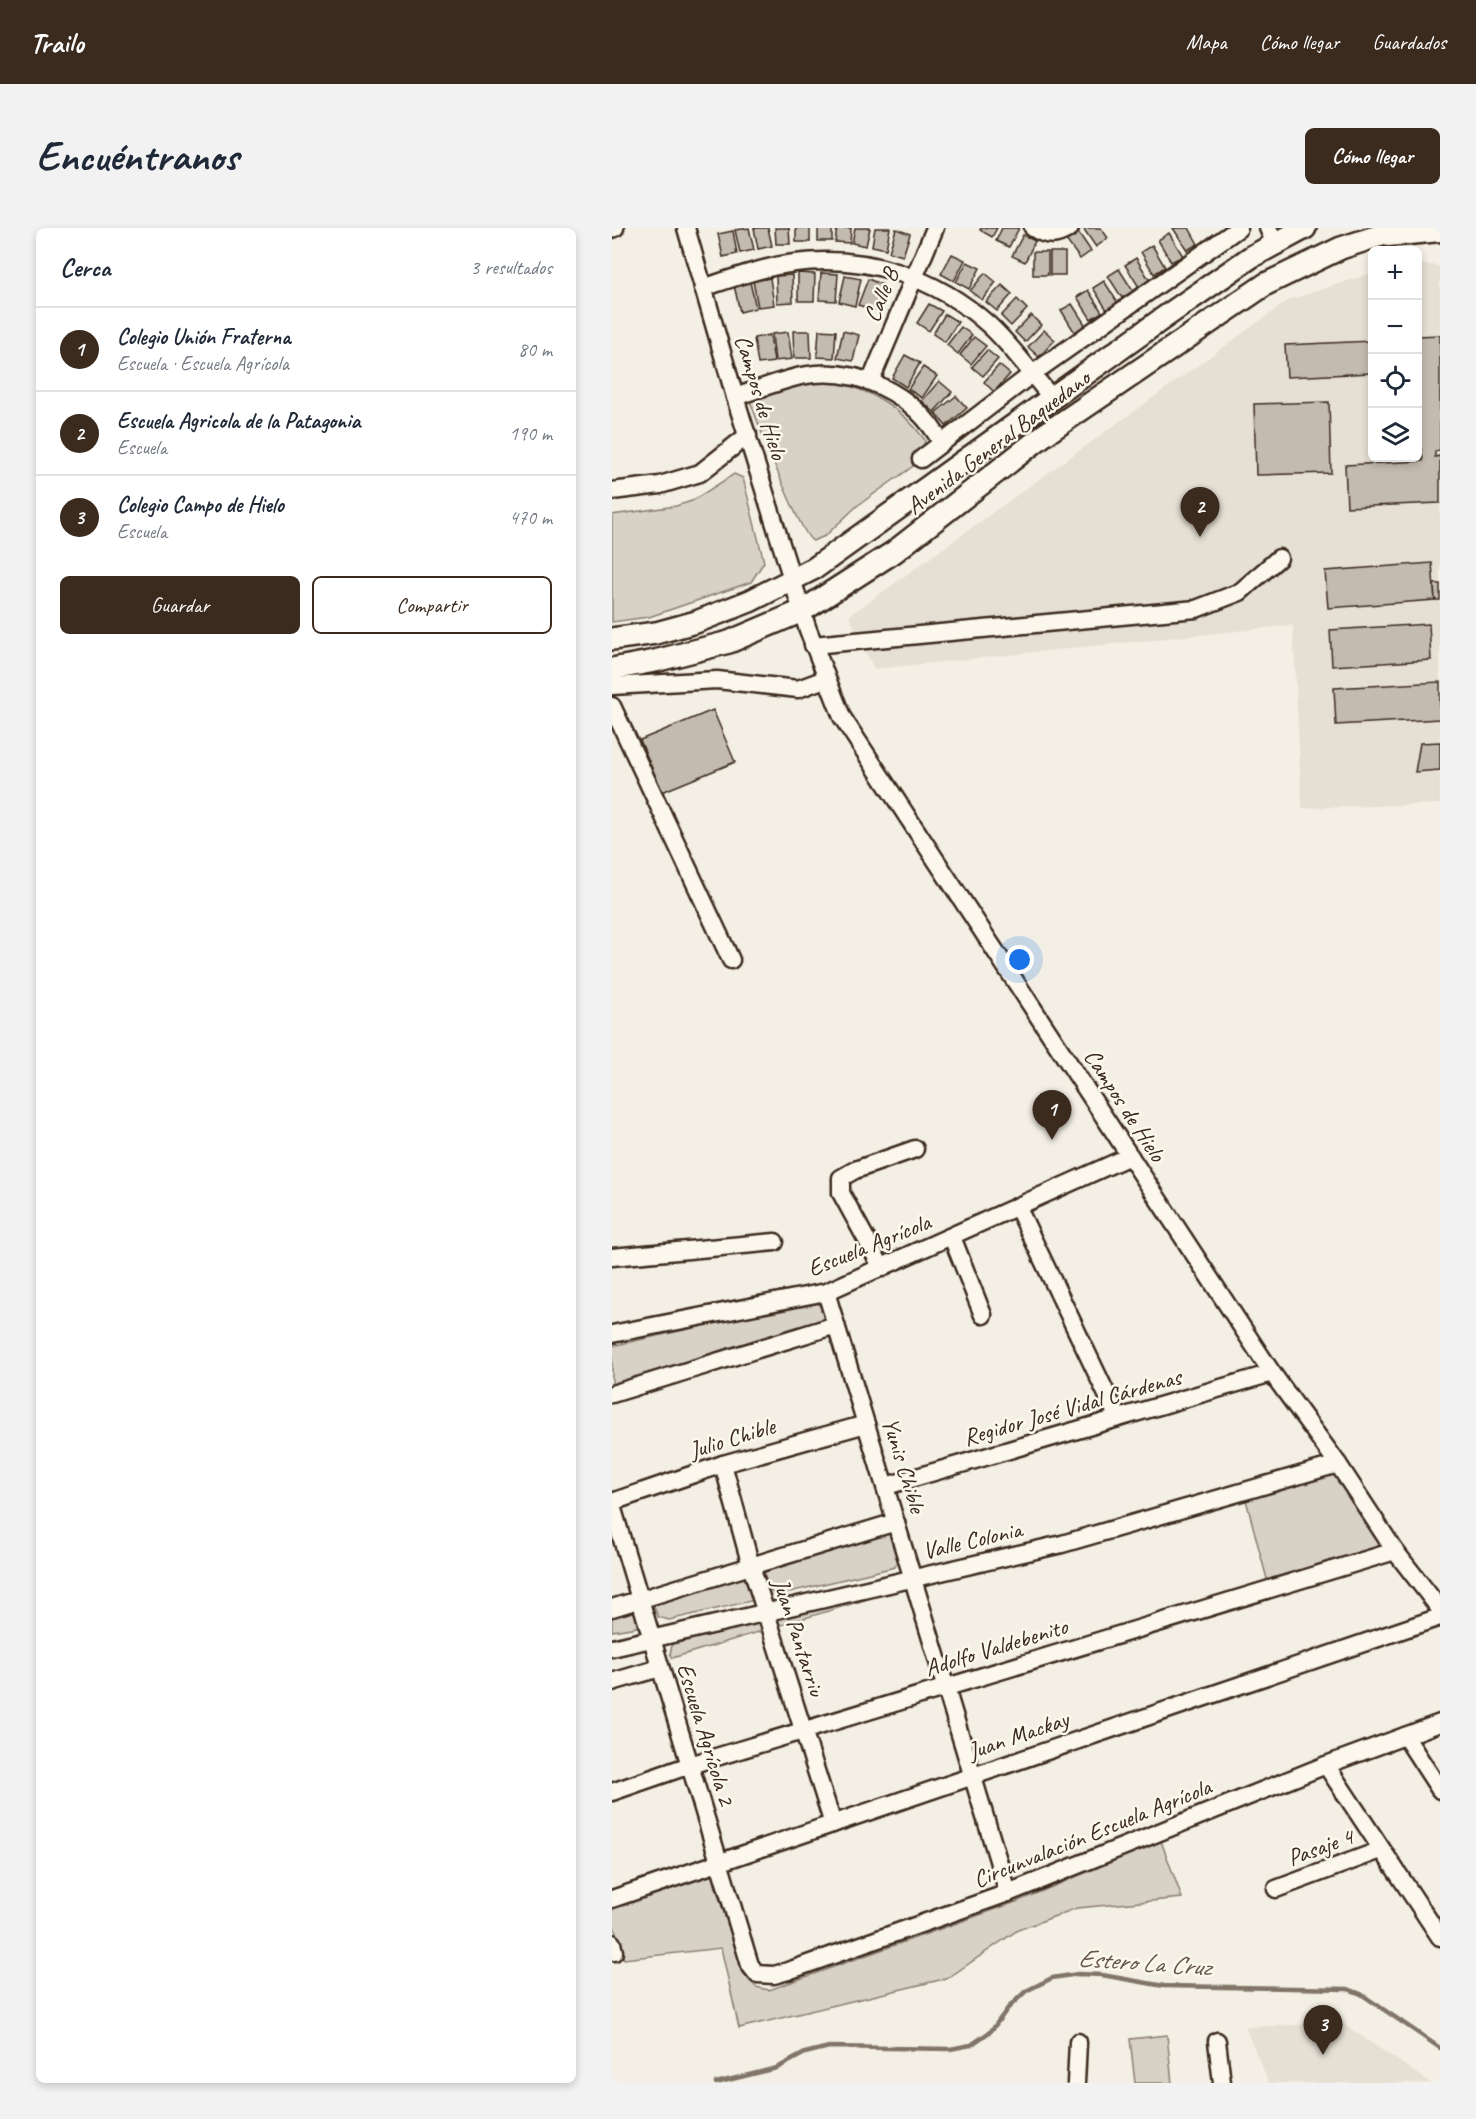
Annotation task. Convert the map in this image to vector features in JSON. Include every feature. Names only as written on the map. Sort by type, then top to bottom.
[{"type":"main road","name":"Avenida General Baquedano","points":[[612,639],[656,633],[696,622],[793,579],[834,556],[1272,235],[1305,228]]},
{"type":"main road","name":"Avenida General Baquedano","points":[[612,669],[655,661],[729,642],[802,610],[894,552],[1044,435],[1266,284],[1307,262],[1358,242],[1403,228]]},
{"type":"street","name":"Campos de Hielo","points":[[686,228],[735,397],[813,645],[825,679],[849,730],[1272,1373],[1338,1464],[1395,1551],[1440,1609]]},
{"type":"street","name":"Calle B","points":[[871,380],[935,228]]},
{"type":"street","points":[[1033,228],[1044,235],[1058,236],[1070,228]]},
{"type":"street","points":[[921,459],[1032,374],[1239,228]]},
{"type":"street","points":[[1358,242],[1440,233]]},
{"type":"street","points":[[703,288],[772,267],[819,261],[868,264],[915,278],[955,298],[973,311],[1006,342],[1051,397]]},
{"type":"street","points":[[735,397],[802,376],[841,375],[871,380],[904,400],[932,426],[941,442]]},
{"type":"street","points":[[612,491],[660,485],[700,472],[748,435]]},
{"type":"street","points":[[813,645],[1196,609],[1240,592],[1279,558]]},
{"type":"street","points":[[612,686],[717,680],[798,688],[825,679]]},
{"type":"street","points":[[612,706],[731,960]]},
{"type":"street","points":[[882,1268],[841,1193],[841,1178],[855,1170],[915,1149]]},
{"type":"street","name":"Escuela Agrícola","points":[[612,1334],[826,1292],[952,1238],[1130,1156]]},
{"type":"street","points":[[1018,1208],[1118,1418]]},
{"type":"street","points":[[952,1238],[983,1315]]},
{"type":"street","points":[[612,1257],[775,1242]]},
{"type":"street","name":"Yunis Chible","points":[[826,1292],[1008,1893]]},
{"type":"street","points":[[612,1394],[836,1325]]},
{"type":"street","name":"Regidor José Vidal Cárdenas","points":[[885,1486],[1272,1373]]},
{"type":"street","name":"Julio Chible","points":[[612,1504],[723,1464],[866,1424]]},
{"type":"street","name":"Juan Pantarriu","points":[[723,1464],[751,1566],[833,1824]]},
{"type":"street","name":"Valle Colonia","points":[[612,1648],[1062,1544],[1338,1464]]},
{"type":"street","name":"Escuela Agrícola 2","points":[[612,1504],[750,1965],[757,1974]]},
{"type":"street","name":"Valle Colonia","points":[[612,1608],[896,1522]]},
{"type":"street","name":"Adolfo Valdebenito","points":[[612,1792],[690,1765],[1395,1551]]},
{"type":"street","name":"Juan Mackay","points":[[612,1899],[1440,1617]]},
{"type":"street","points":[[612,1682],[660,1668]]},
{"type":"street","name":"Circunvalación Escuela Agrícola","points":[[757,1974],[774,1975],[788,1971],[1008,1893],[1326,1765],[1440,1723]]},
{"type":"street","points":[[1405,1736],[1440,1790]]},
{"type":"street","points":[[1326,1765],[1440,1937]]},
{"type":"street","name":"Pasaje 4","points":[[1276,1889],[1381,1850]]},
{"type":"street","points":[[1216,2041],[1222,2083]]},
{"type":"street","points":[[1076,2083],[1078,2042]]},
{"type":"shaded area","points":[[1422,264],[1440,266],[1440,804],[1302,808],[1293,625],[874,669],[849,616],[1289,300],[1368,274],[1368,462],[1422,462]]},
{"type":"shaded area","points":[[827,381],[856,388],[882,400],[905,417],[925,440],[923,450],[912,467],[857,506],[825,536],[813,541],[807,535],[789,499],[749,398],[771,388]]},
{"type":"shaded area","points":[[734,474],[743,478],[764,562],[751,582],[649,617],[612,622],[612,515],[676,506],[692,501]]},
{"type":"shaded area","points":[[817,1302],[824,1311],[823,1321],[612,1388],[612,1346]]},
{"type":"shaded area","points":[[1336,1472],[1387,1548],[1268,1583],[1246,1500]]},
{"type":"shaded area","points":[[890,1531],[899,1560],[895,1567],[777,1595],[773,1594],[765,1577],[765,1570]]},
{"type":"shaded area","points":[[747,1570],[759,1599],[669,1620],[658,1617],[653,1604]]},
{"type":"shaded area","points":[[898,1590],[672,1658],[670,1654],[673,1641]]},
{"type":"shaded area","points":[[628,1607],[635,1610],[637,1627],[612,1631],[612,1613]]},
{"type":"shaded area","points":[[1161,1841],[1182,1898],[1077,1908],[1018,1930],[948,1978],[739,2028],[721,1948],[624,1959],[612,1920],[612,1906],[712,1875],[743,1973],[756,1987],[769,1990],[1016,1902]]},
{"type":"shaded area","points":[[1342,2023],[1431,2083],[1269,2083],[1245,2027]]},
{"type":"shaded area","points":[[1167,2035],[1172,2083],[1135,2083],[1130,2039]]},
{"type":"building","points":[[749,228],[754,250],[740,253],[735,230]]},
{"type":"building","points":[[754,228],[768,228],[772,246],[758,249]]},
{"type":"building","points":[[775,228],[789,228],[790,244],[776,244]]},
{"type":"building","points":[[796,228],[810,228],[810,242],[796,242]]},
{"type":"building","points":[[818,228],[832,228],[832,241],[818,241]]},
{"type":"building","points":[[837,228],[851,228],[850,243],[835,242]]},
{"type":"building","points":[[855,228],[870,228],[866,246],[852,243]]},
{"type":"building","points":[[875,228],[890,228],[886,249],[872,246]]},
{"type":"building","points":[[981,228],[997,228],[992,237],[980,230]]},
{"type":"building","points":[[1002,228],[1019,228],[1009,247],[996,241]]},
{"type":"building","points":[[1083,228],[1101,228],[1108,238],[1096,247]]},
{"type":"building","points":[[1173,228],[1189,228],[1198,244],[1187,250]]},
{"type":"building","points":[[896,229],[910,234],[903,256],[889,252]]},
{"type":"building","points":[[733,231],[737,254],[723,257],[718,234]]},
{"type":"building","points":[[1078,232],[1091,251],[1080,259],[1066,240]]},
{"type":"building","points":[[1169,233],[1183,256],[1171,262],[1158,240]]},
{"type":"building","points":[[1023,235],[1035,241],[1025,262],[1012,256]]},
{"type":"building","points":[[1152,245],[1165,267],[1154,274],[1141,252]]},
{"type":"building","points":[[1033,252],[1048,252],[1048,275],[1033,275]]},
{"type":"building","points":[[1050,252],[1065,252],[1065,275],[1050,275]]},
{"type":"building","points":[[952,254],[965,260],[954,281],[941,274]]},
{"type":"building","points":[[1136,258],[1150,281],[1139,287],[1125,265]]},
{"type":"building","points":[[967,262],[980,268],[969,289],[956,282]]},
{"type":"building","points":[[1119,269],[1133,291],[1122,298],[1108,276]]},
{"type":"building","points":[[798,273],[815,274],[814,301],[798,301]]},
{"type":"building","points":[[821,273],[838,274],[836,301],[819,300]]},
{"type":"building","points":[[985,273],[996,282],[982,300],[970,291]]},
{"type":"building","points":[[792,275],[793,302],[777,303],[776,276]]},
{"type":"building","points":[[845,276],[861,279],[855,306],[839,302]]},
{"type":"building","points":[[770,278],[774,305],[758,307],[753,281]]},
{"type":"building","points":[[868,279],[883,285],[874,310],[858,305]]},
{"type":"building","points":[[1104,281],[1118,303],[1107,310],[1093,288]]},
{"type":"building","points":[[750,282],[756,308],[740,312],[734,285]]},
{"type":"building","points":[[1002,285],[1012,294],[997,311],[986,302]]},
{"type":"building","points":[[1088,290],[1102,312],[1091,319],[1077,297]]},
{"type":"building","points":[[1017,299],[1027,309],[1011,326],[1001,316]]},
{"type":"building","points":[[929,304],[942,311],[929,331],[917,323]]},
{"type":"building","points":[[1072,304],[1086,326],[1075,333],[1061,310]]},
{"type":"building","points":[[945,314],[958,322],[945,342],[933,334]]},
{"type":"building","points":[[1031,315],[1041,325],[1025,342],[1015,332]]},
{"type":"building","points":[[961,327],[972,335],[958,354],[947,345]]},
{"type":"building","points":[[819,330],[836,331],[834,358],[817,357]]},
{"type":"building","points":[[1044,330],[1055,340],[1039,357],[1028,347]]},
{"type":"building","points":[[793,331],[810,331],[811,358],[794,358]]},
{"type":"building","points":[[843,331],[859,335],[853,361],[837,358]]},
{"type":"building","points":[[788,332],[792,359],[775,361],[772,334]]},
{"type":"building","points":[[770,335],[774,362],[758,364],[754,338]]},
{"type":"building","points":[[1440,335],[1440,450],[1435,451],[1435,457],[1440,456],[1440,503],[1347,507],[1345,465],[1423,461],[1422,336]]},
{"type":"building","points":[[974,337],[986,346],[971,364],[960,355]]},
{"type":"building","points":[[1368,341],[1368,373],[1287,377],[1285,345]]},
{"type":"building","points":[[987,350],[998,359],[983,376],[972,367]]},
{"type":"building","points":[[905,355],[920,363],[906,387],[892,378]]},
{"type":"building","points":[[999,365],[1010,374],[994,392],[984,382]]},
{"type":"building","points":[[923,367],[937,376],[922,398],[908,389]]},
{"type":"building","points":[[939,381],[952,392],[934,412],[922,401]]},
{"type":"building","points":[[956,396],[967,408],[946,426],[935,413]]},
{"type":"building","points":[[1329,402],[1331,473],[1256,475],[1254,404]]},
{"type":"building","points":[[1432,563],[1435,600],[1328,608],[1325,571]]},
{"type":"building","points":[[1434,584],[1440,584],[1440,600],[1435,600]]},
{"type":"building","points":[[1429,624],[1431,660],[1332,666],[1330,630]]},
{"type":"building","points":[[1440,682],[1440,719],[1336,725],[1334,688]]},
{"type":"building","points":[[713,710],[735,762],[662,792],[640,740]]},
{"type":"building","points":[[1440,742],[1440,770],[1415,772],[1420,743]]},
{"type":"waterway","name":"Estero La Cruz","points":[[716,2083],[777,2068],[805,2053],[829,2047],[950,2049],[971,2045],[991,2031],[1008,2008],[1026,1991],[1052,1978],[1078,1974],[1102,1975],[1164,1986],[1348,1989],[1361,1994],[1440,2048]]},
{"type":"place","name":"Escuela Agricola de la Patagonia","points":[[1200,537]]},
{"type":"place","name":"Colegio Unión Fraterna","points":[[1052,1140]]},
{"type":"place","name":"Colegio Campo de Hielo","points":[[1323,2055]]}]
